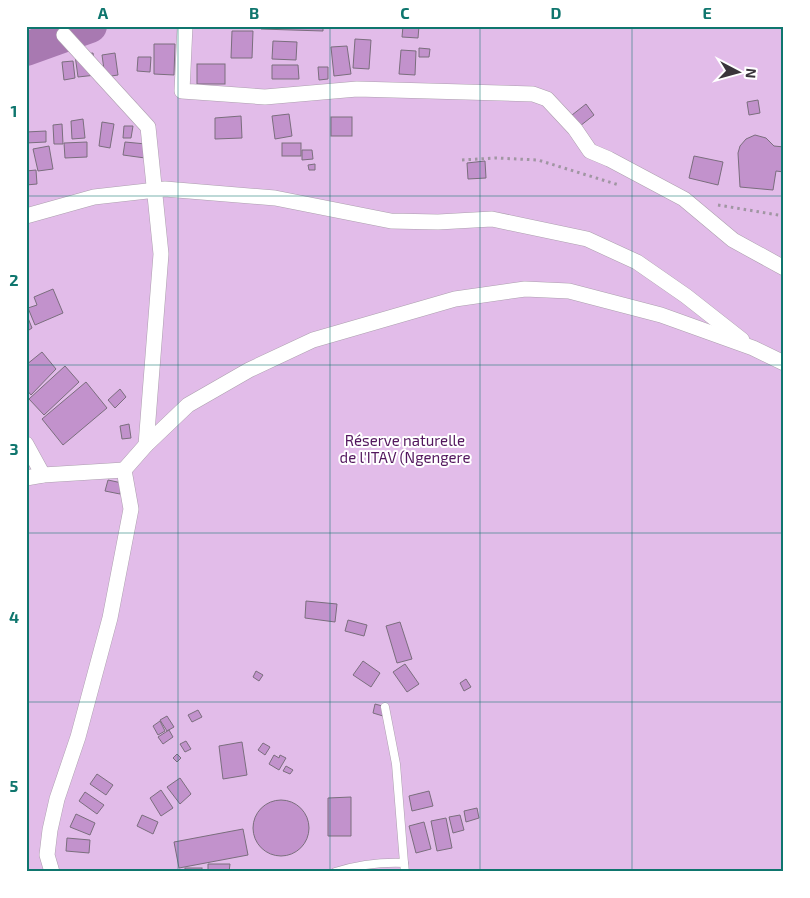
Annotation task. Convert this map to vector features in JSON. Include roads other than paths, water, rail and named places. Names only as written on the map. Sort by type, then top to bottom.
[{"type":"street","points":[[185,26],[182,91],[265,97],[357,89],[485,91],[533,94],[547,99],[575,129],[590,152],[609,159],[684,199],[733,240],[784,268]]},
{"type":"street","points":[[64,35],[148,127],[161,254],[146,446]]},
{"type":"street","points":[[26,216],[94,197],[165,189],[275,198],[392,221],[438,222],[492,219],[587,239],[637,262],[686,296],[753,348]]},
{"type":"street","points":[[26,478],[42,475],[124,470],[188,405],[249,370],[313,340],[455,298],[525,289],[569,291],[661,315],[753,348],[784,363]]},
{"type":"street","points":[[26,444],[42,475]]},
{"type":"street","points":[[52,872],[47,855],[50,830],[57,799],[82,722],[110,618],[131,509],[124,470]]},
{"type":"lane","points":[[385,707],[396,764],[405,872]]},
{"type":"lane","points":[[335,872],[353,867],[388,862],[404,863]]},
{"type":"waterway","points":[[26,49],[90,26]]},
{"type":"park label","name":"Réserve naturelle de l'ITAV (Ngengere","points":[[405,448]]}]
